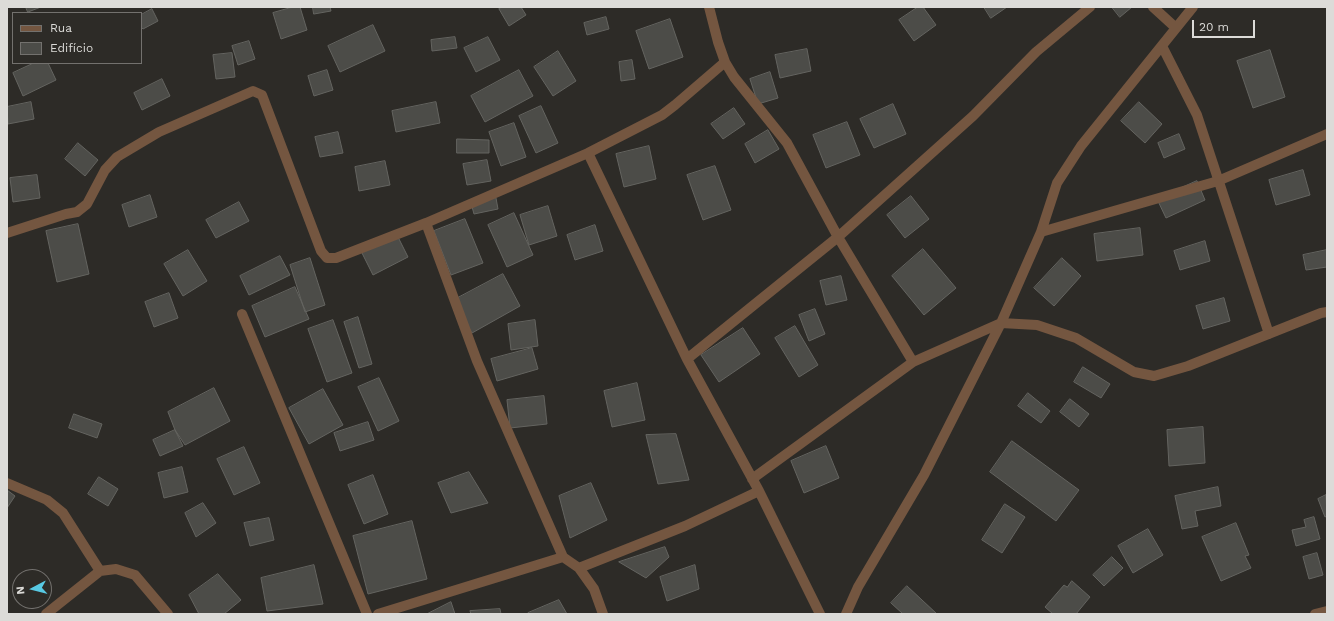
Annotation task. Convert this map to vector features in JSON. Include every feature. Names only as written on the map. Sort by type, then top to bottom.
[{"type":"street","points":[[709,7],[725,62],[734,77],[787,143],[838,237],[913,362]]},
{"type":"street","points":[[688,359],[838,237],[973,116],[1036,52],[1090,7]]},
{"type":"street","points":[[1153,7],[1176,28]]},
{"type":"street","points":[[846,614],[858,587],[924,475],[1001,323],[1041,232],[1057,183],[1081,146],[1193,7]]},
{"type":"street","points":[[1162,46],[1197,115],[1269,334]]},
{"type":"street","points":[[7,233],[66,214],[78,212],[87,204],[105,170],[117,157],[159,132],[253,91],[262,95],[321,250],[327,258],[336,258],[426,223],[588,153],[662,115],[725,62]]},
{"type":"street","points":[[1041,232],[1218,181],[1327,134]]},
{"type":"street","points":[[588,153],[688,359],[752,479],[820,614]]},
{"type":"street","points":[[426,223],[478,361],[563,557],[580,568],[594,589],[603,614]]},
{"type":"street","points":[[752,479],[913,362],[1001,323],[1037,325],[1076,338],[1134,372],[1154,376],[1188,366],[1321,313],[1327,312]]},
{"type":"street","points":[[242,314],[367,614]]},
{"type":"street","points":[[7,483],[47,500],[63,513],[100,571]]},
{"type":"street","points":[[580,568],[685,526],[758,491]]},
{"type":"street","points":[[378,614],[563,557]]},
{"type":"street","points":[[46,614],[100,571],[116,569],[135,575],[168,614]]},
{"type":"street","points":[[1315,614],[1327,611]]},
{"type":"building","points":[[26,7],[41,7],[28,12]]},
{"type":"building","points":[[293,7],[300,7],[307,30],[281,39],[273,13]]},
{"type":"building","points":[[313,7],[330,7],[331,11],[314,14]]},
{"type":"building","points":[[503,7],[521,7],[526,15],[509,26],[499,9]]},
{"type":"building","points":[[918,7],[923,7],[936,25],[914,41],[899,20]]},
{"type":"building","points":[[984,7],[1007,7],[991,18]]},
{"type":"building","points":[[1112,7],[1132,7],[1120,17]]},
{"type":"building","points":[[152,9],[158,21],[143,29],[142,14]]},
{"type":"building","points":[[606,17],[609,29],[587,35],[584,23]]},
{"type":"building","points":[[670,19],[683,57],[649,69],[636,31]]},
{"type":"building","points":[[373,25],[385,51],[340,72],[328,46]]},
{"type":"building","points":[[455,37],[457,48],[432,51],[431,40]]},
{"type":"building","points":[[488,37],[500,60],[476,72],[464,48]]},
{"type":"building","points":[[249,41],[255,59],[238,65],[232,46]]},
{"type":"building","points":[[807,49],[811,71],[780,78],[775,55]]},
{"type":"building","points":[[1270,50],[1285,97],[1253,108],[1237,61]]},
{"type":"building","points":[[558,51],[576,81],[553,96],[534,67]]},
{"type":"building","points":[[232,53],[235,77],[216,79],[213,55]]},
{"type":"building","points":[[632,60],[635,79],[621,81],[619,62]]},
{"type":"building","points":[[32,64],[48,64],[56,80],[23,96],[13,73]]},
{"type":"building","points":[[327,70],[333,90],[314,96],[308,76]]},
{"type":"building","points":[[519,70],[533,96],[485,122],[471,96]]},
{"type":"building","points":[[770,72],[778,98],[758,104],[750,79]]},
{"type":"building","points":[[162,79],[170,96],[142,110],[134,93]]},
{"type":"building","points":[[31,102],[34,119],[8,124],[7,107]]},
{"type":"building","points":[[436,102],[440,123],[396,132],[392,111]]},
{"type":"building","points":[[1139,102],[1162,124],[1145,143],[1121,121]]},
{"type":"building","points":[[893,104],[906,134],[874,148],[860,119]]},
{"type":"building","points":[[541,106],[558,143],[536,153],[519,116]]},
{"type":"building","points":[[734,108],[745,124],[723,139],[711,124]]},
{"type":"building","points":[[847,122],[860,155],[826,168],[813,135]]},
{"type":"building","points":[[514,123],[526,157],[501,166],[489,132]]},
{"type":"building","points":[[768,130],[779,149],[755,163],[745,144]]},
{"type":"building","points":[[338,132],[343,153],[320,157],[315,137]]},
{"type":"building","points":[[1179,134],[1185,149],[1164,158],[1158,143]]},
{"type":"building","points":[[457,139],[489,140],[489,153],[457,153]]},
{"type":"building","points":[[78,143],[98,160],[85,176],[65,159]]},
{"type":"building","points":[[649,146],[656,179],[624,187],[616,154]]},
{"type":"building","points":[[487,160],[491,181],[467,185],[463,164]]},
{"type":"building","points":[[385,161],[390,185],[359,191],[355,167]]},
{"type":"building","points":[[715,166],[731,210],[703,220],[687,175]]},
{"type":"building","points":[[1303,170],[1310,195],[1276,205],[1269,180]]},
{"type":"building","points":[[37,175],[40,198],[13,202],[10,178]]},
{"type":"building","points":[[1197,181],[1205,200],[1166,218],[1157,199]]},
{"type":"building","points":[[150,195],[157,217],[129,227],[122,205]]},
{"type":"building","points":[[911,196],[929,219],[905,238],[887,215]]},
{"type":"building","points":[[496,198],[498,209],[474,214],[471,203]]},
{"type":"building","points":[[239,202],[249,221],[216,238],[206,220]]},
{"type":"building","points":[[548,206],[557,236],[529,245],[520,215]]},
{"type":"building","points":[[514,213],[533,255],[507,267],[488,225]]},
{"type":"building","points":[[465,219],[483,263],[451,275],[434,231]]},
{"type":"building","points":[[78,224],[89,274],[57,282],[46,231]]},
{"type":"building","points":[[595,225],[603,251],[575,260],[567,235]]},
{"type":"building","points":[[1140,228],[1143,255],[1097,261],[1094,234]]},
{"type":"building","points":[[397,235],[408,257],[373,275],[362,253]]},
{"type":"building","points":[[1205,241],[1210,261],[1180,270],[1174,251]]},
{"type":"building","points":[[923,249],[956,288],[924,315],[892,276]]},
{"type":"building","points":[[188,250],[207,281],[183,296],[164,264]]},
{"type":"building","points":[[1327,250],[1327,267],[1306,270],[1303,255]]},
{"type":"building","points":[[280,256],[290,275],[249,295],[240,276]]},
{"type":"building","points":[[310,258],[325,305],[305,312],[290,265]]},
{"type":"building","points":[[1062,258],[1081,276],[1054,306],[1034,288]]},
{"type":"building","points":[[503,274],[520,306],[472,333],[454,300]]},
{"type":"building","points":[[841,276],[847,300],[826,305],[820,281]]},
{"type":"building","points":[[295,287],[309,319],[265,337],[252,306]]},
{"type":"building","points":[[169,293],[178,318],[154,327],[145,302]]},
{"type":"building","points":[[1224,298],[1230,321],[1203,329],[1196,306]]},
{"type":"building","points":[[815,309],[825,334],[809,341],[799,315]]},
{"type":"building","points":[[358,317],[372,364],[359,368],[344,322]]},
{"type":"building","points":[[333,320],[352,373],[327,382],[308,329]]},
{"type":"building","points":[[535,320],[538,346],[511,350],[508,324]]},
{"type":"building","points":[[795,326],[818,365],[799,377],[775,338]]},
{"type":"building","points":[[743,328],[760,354],[719,382],[701,355]]},
{"type":"building","points":[[532,348],[538,369],[497,381],[491,359]]},
{"type":"building","points":[[1083,367],[1110,384],[1101,398],[1074,382]]},
{"type":"building","points":[[379,378],[399,421],[378,431],[358,387]]},
{"type":"building","points":[[637,383],[645,420],[612,427],[604,391]]},
{"type":"building","points":[[214,388],[230,421],[185,445],[175,430],[168,412]]},
{"type":"building","points":[[323,389],[343,425],[309,444],[289,408]]},
{"type":"building","points":[[1028,393],[1050,411],[1041,423],[1018,406]]},
{"type":"building","points":[[544,396],[547,424],[510,428],[507,400]]},
{"type":"building","points":[[1070,399],[1089,414],[1079,427],[1060,412]]},
{"type":"building","points":[[74,414],[102,424],[97,438],[69,428]]},
{"type":"building","points":[[368,422],[374,440],[340,451],[334,433]]},
{"type":"building","points":[[1203,427],[1205,463],[1169,466],[1167,430]]},
{"type":"building","points":[[175,430],[183,446],[160,456],[153,440]]},
{"type":"building","points":[[676,434],[689,480],[658,484],[646,435]]},
{"type":"building","points":[[1012,441],[1079,490],[1056,521],[990,472]]},
{"type":"building","points":[[826,446],[839,478],[804,493],[791,461]]},
{"type":"building","points":[[244,447],[260,483],[234,495],[217,459]]},
{"type":"building","points":[[182,467],[188,492],[164,498],[158,473]]},
{"type":"building","points":[[469,472],[488,503],[451,513],[438,483]]},
{"type":"building","points":[[373,475],[388,514],[364,524],[348,485]]},
{"type":"building","points":[[99,477],[118,489],[108,506],[88,494]]},
{"type":"building","points":[[591,483],[607,520],[570,538],[559,496]]},
{"type":"building","points":[[1218,487],[1221,506],[1195,511],[1198,526],[1182,529],[1175,496]]},
{"type":"building","points":[[7,490],[15,496],[7,508]]},
{"type":"building","points":[[1326,495],[1327,516],[1325,517],[1318,499]]},
{"type":"building","points":[[203,503],[216,523],[196,537],[185,513]]},
{"type":"building","points":[[1005,504],[1025,517],[1002,553],[982,540]]},
{"type":"building","points":[[1314,517],[1320,539],[1296,546],[1292,530],[1306,527],[1304,520]]},
{"type":"building","points":[[269,518],[274,540],[250,546],[244,523]]},
{"type":"building","points":[[412,521],[427,579],[368,594],[353,536]]},
{"type":"building","points":[[1236,523],[1249,555],[1245,556],[1251,568],[1221,581],[1202,537]]},
{"type":"building","points":[[1148,529],[1163,555],[1133,573],[1118,546]]},
{"type":"building","points":[[665,547],[669,557],[646,578],[619,562]]},
{"type":"building","points":[[1317,553],[1323,575],[1309,579],[1303,557]]},
{"type":"building","points":[[1112,557],[1123,568],[1104,586],[1093,575]]},
{"type":"building","points":[[314,565],[323,604],[267,611],[261,578]]},
{"type":"building","points":[[695,565],[699,589],[667,601],[660,577]]},
{"type":"building","points":[[218,574],[241,600],[224,614],[199,614],[189,595]]},
{"type":"building","points":[[1072,581],[1090,597],[1076,614],[1053,614],[1045,607],[1064,585],[1067,587]]},
{"type":"building","points":[[907,586],[937,614],[903,614],[891,603]]},
{"type":"building","points":[[559,600],[567,614],[528,614],[528,613]]},
{"type":"building","points":[[451,602],[455,614],[427,614]]},
{"type":"building","points":[[500,609],[501,614],[471,614],[470,611]]}]
